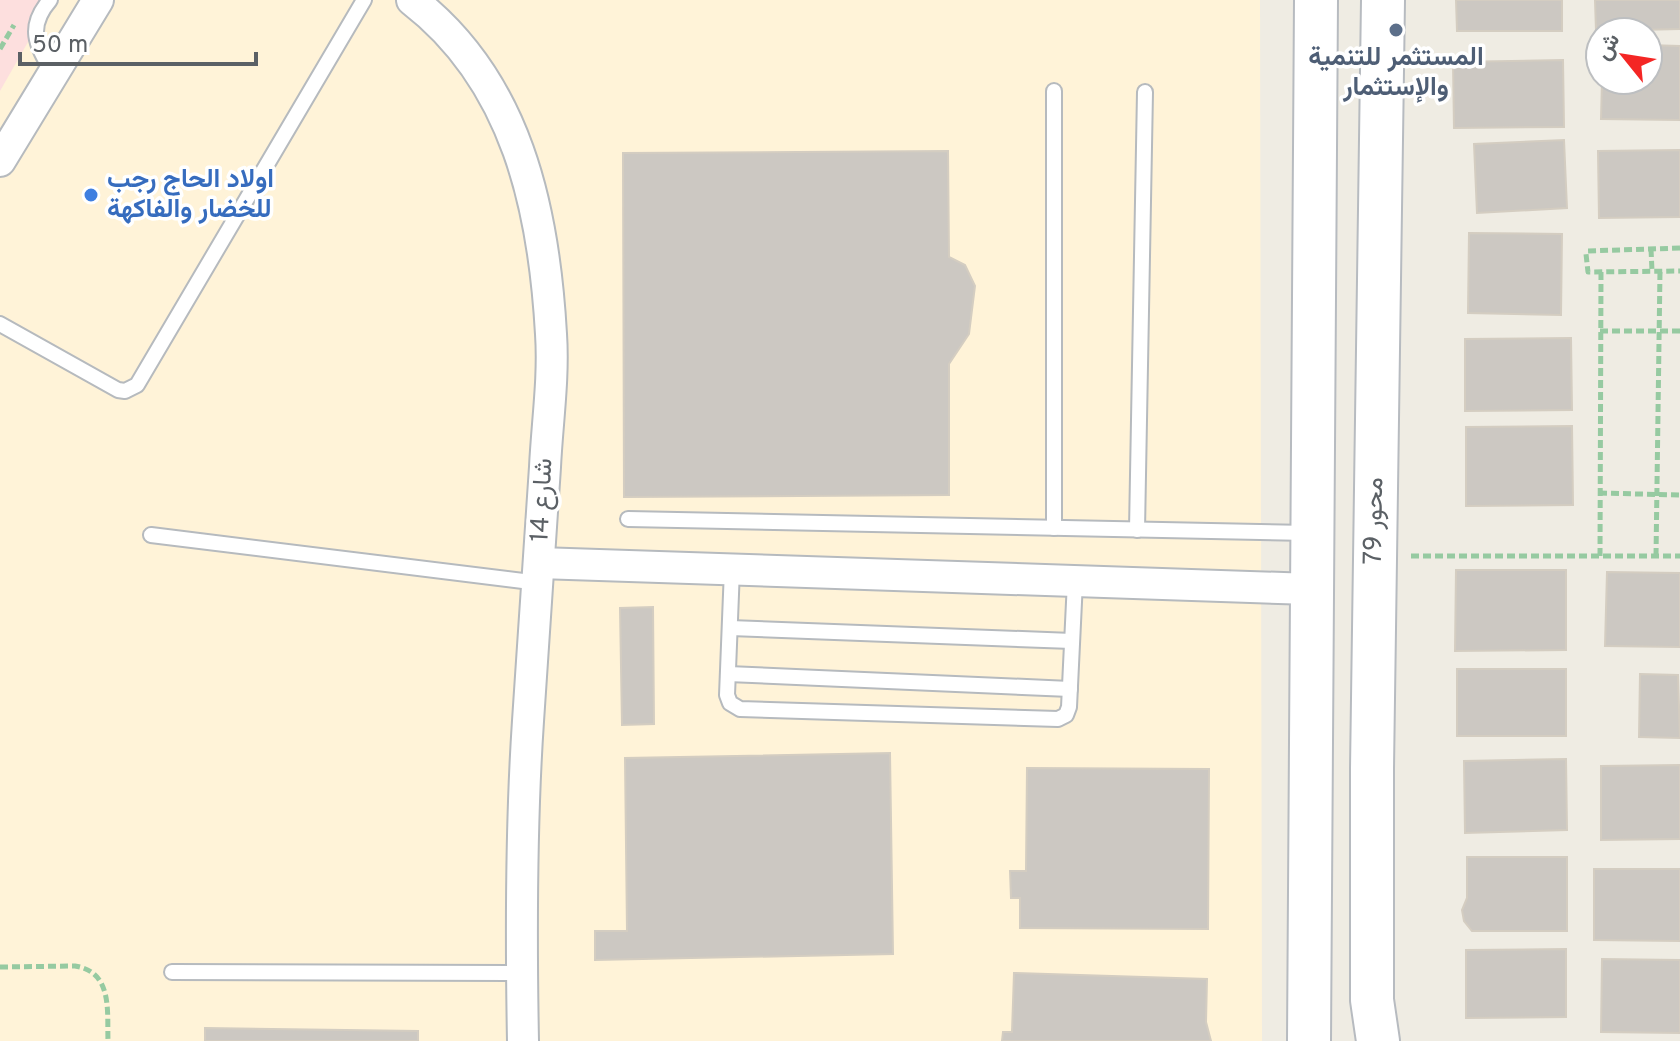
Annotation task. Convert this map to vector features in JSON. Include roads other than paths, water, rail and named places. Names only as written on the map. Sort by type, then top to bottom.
[{"type":"main road","points":[[1309,1041],[1316,0]]},
{"type":"main road","name":"محور 79","points":[[1378,1041],[1372,1000],[1374,556],[1383,0]]},
{"type":"street","points":[[0,161],[98,0]]},
{"type":"street","name":"شارع 14","points":[[412,0],[430,14],[478,71],[506,116],[533,191],[552,337],[528,722],[523,1041]]},
{"type":"street","points":[[539,573],[732,569],[1311,589]]},
{"type":"lane","points":[[50,0],[38,18],[36,31],[41,55],[54,75]]},
{"type":"lane","points":[[0,324],[118,390],[125,391],[137,385],[364,0]]},
{"type":"lane","points":[[1054,91],[1054,528]]},
{"type":"lane","points":[[1137,530],[1145,92]]},
{"type":"lane","points":[[628,519],[1311,533]]},
{"type":"lane","points":[[151,535],[539,573]]},
{"type":"lane","points":[[732,569],[727,695],[730,703],[740,709],[1058,719],[1066,715],[1070,689],[1075,581]]},
{"type":"lane","points":[[730,628],[1072,641]]},
{"type":"lane","points":[[728,674],[1070,689]]},
{"type":"lane","points":[[172,972],[522,973]]},
{"type":"place","name":"المستثمر للتنمية والإستثمار","points":[[1396,30]]},
{"type":"place","name":"اولاد الحاج رجب للخضار والفاكهة","points":[[91,195]]}]
